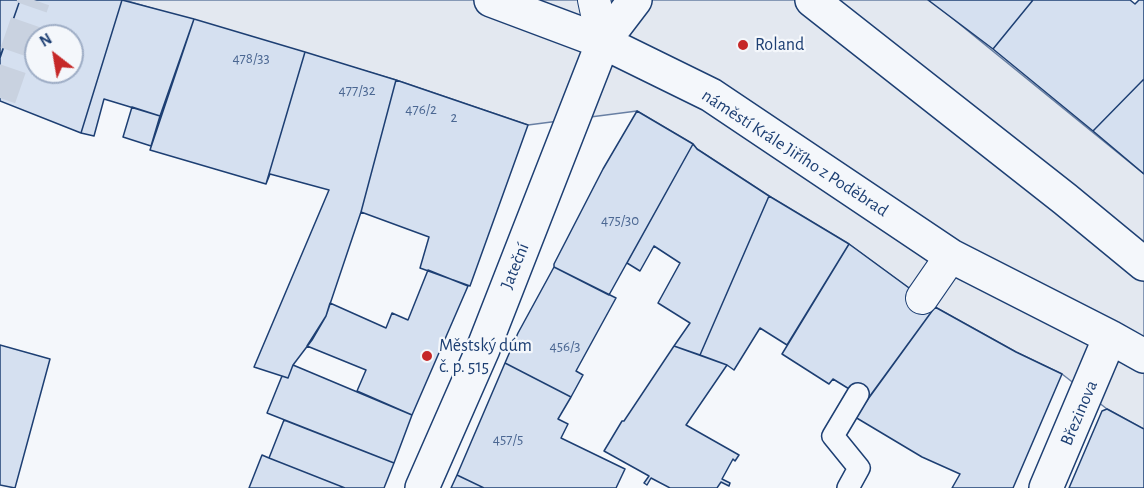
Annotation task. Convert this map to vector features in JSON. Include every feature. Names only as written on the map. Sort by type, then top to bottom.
[{"type":"street","name":"náměstí Krále Jiřího z Poděbrad","points":[[492,0],[603,42],[711,95],[951,256],[1144,356]]},
{"type":"street","points":[[594,0],[603,42]]},
{"type":"street","points":[[603,42],[635,0]]},
{"type":"street","points":[[831,6],[1144,264]]},
{"type":"street","name":"Jateční","points":[[422,488],[483,349],[603,42]]},
{"type":"street","points":[[922,298],[951,256]]},
{"type":"street","name":"Březinova","points":[[1046,488],[1110,337]]},
{"type":"lane","points":[[848,488],[859,468],[833,435],[858,394]]},
{"type":"shaded area","points":[[124,0],[930,0],[1144,174],[1144,429],[1107,409],[1062,374],[1016,352],[935,307],[849,244],[769,196],[697,149],[693,144],[637,111],[528,125],[396,80]]},
{"type":"building","points":[[0,0],[20,0],[0,57]]},
{"type":"building","points":[[20,0],[122,0],[81,133],[0,101],[0,58]]},
{"type":"building","points":[[122,0],[194,19],[160,116],[104,99],[94,136],[81,133]]},
{"type":"building","points":[[928,0],[1033,0],[993,49]]},
{"type":"building","points":[[1033,0],[1130,0],[1135,4],[1139,0],[1144,0],[1144,79],[1093,131],[993,49]]},
{"type":"building","points":[[194,19],[305,52],[266,184],[150,150]]},
{"type":"building","points":[[305,52],[396,80],[361,212],[326,316],[293,365],[288,378],[254,367],[329,190],[270,174],[266,184]]},
{"type":"building","points":[[1144,79],[1144,174],[1093,131]]},
{"type":"building","points":[[396,80],[528,125],[470,286],[420,268],[429,237],[361,212]]},
{"type":"building","points":[[132,107],[160,116],[151,146],[123,137]]},
{"type":"building","points":[[637,111],[693,144],[609,295],[554,267],[554,264],[603,169]]},
{"type":"building","points":[[693,144],[697,149],[769,196],[700,355],[674,346],[690,323],[658,303],[680,263],[654,246],[640,271],[627,263]]},
{"type":"building","points":[[769,196],[849,244],[787,345],[760,328],[734,370],[700,355]]},
{"type":"building","points":[[849,244],[935,307],[867,400],[833,379],[829,384],[782,354]]},
{"type":"building","points":[[554,267],[616,298],[576,371],[583,375],[571,397],[505,363],[518,333]]},
{"type":"building","points":[[428,270],[468,286],[412,415],[357,391],[366,370],[307,346],[326,316],[330,303],[386,328],[392,313],[408,320]]},
{"type":"building","points":[[935,307],[1016,352],[1062,374],[1013,488],[952,488],[960,474],[922,457],[855,417]]},
{"type":"building","points":[[0,345],[50,359],[15,488],[0,485]]},
{"type":"building","points":[[674,346],[727,365],[686,425],[739,455],[735,461],[733,459],[722,479],[730,483],[729,486],[721,482],[717,488],[670,488],[651,478],[647,485],[644,483],[649,476],[604,451]]},
{"type":"building","points":[[505,363],[571,397],[558,419],[568,424],[561,438],[625,469],[616,488],[484,488],[457,475]]},
{"type":"building","points":[[293,365],[412,415],[394,463],[267,413],[282,376],[288,378]]},
{"type":"building","points":[[1107,409],[1144,429],[1144,488],[1069,488],[1102,411]]},
{"type":"building","points":[[284,420],[394,463],[384,488],[345,488],[269,458]]},
{"type":"building","points":[[262,455],[269,458],[345,488],[249,488]]},
{"type":"building","points":[[457,475],[484,488],[451,488]]},
{"type":"tunnel","points":[[0,98],[34,0]]},
{"type":"place","name":"Roland","points":[[743,45]]},
{"type":"place","name":"Městský dúm č. p. 515","points":[[427,356]]}]
